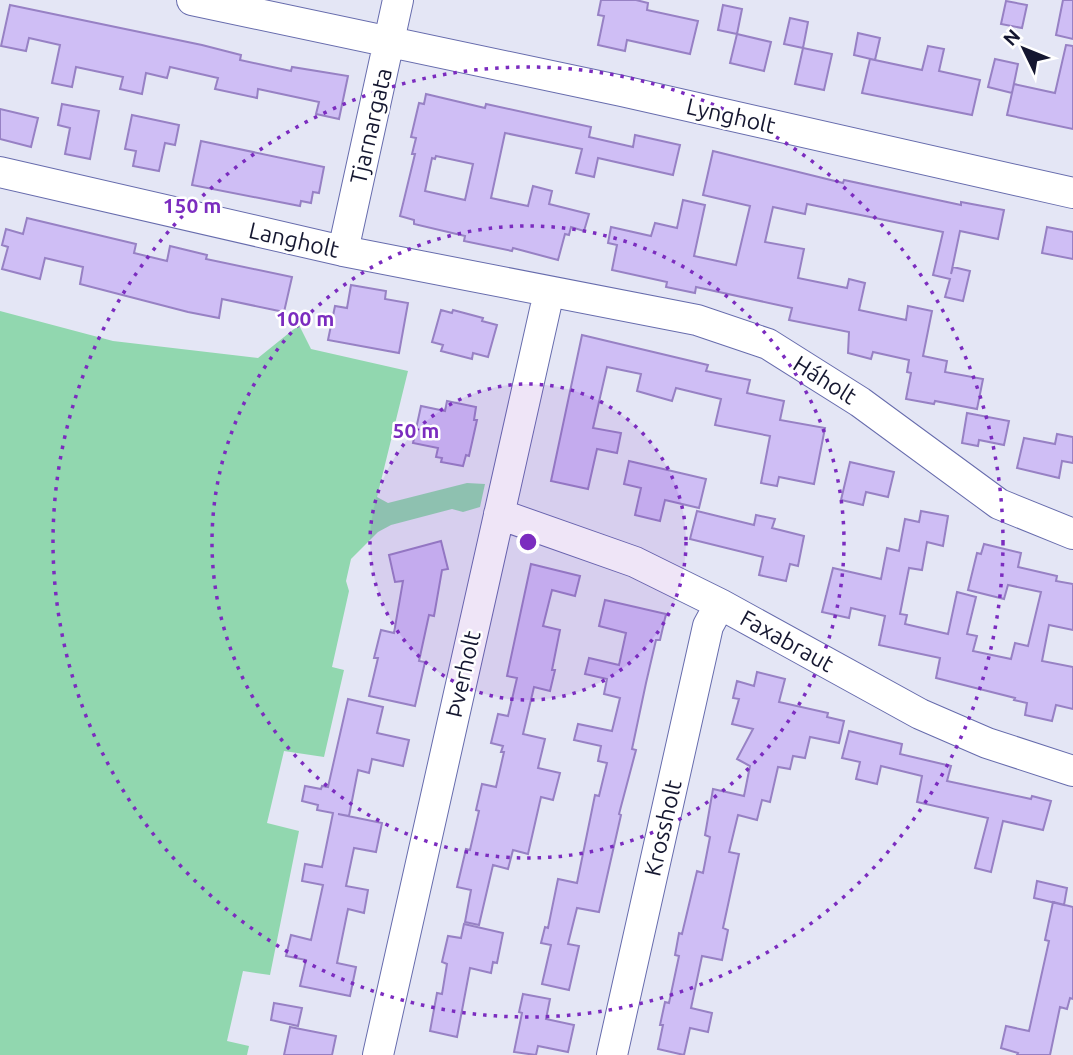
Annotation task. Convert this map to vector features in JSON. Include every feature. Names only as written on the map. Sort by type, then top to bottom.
[{"type":"street","name":"Lyngholt","points":[[192,0],[622,91],[1073,193]]},
{"type":"street","name":"Tjarnargata","points":[[343,251],[398,0]]},
{"type":"street","name":"Langholt","points":[[0,172],[343,251],[549,292]]},
{"type":"street","name":"Þverholt","points":[[378,1055],[549,292]]},
{"type":"street","name":"Háholt","points":[[549,292],[697,320],[768,344],[860,402],[999,504],[1073,534]]},
{"type":"street","name":"Faxabraut","points":[[499,514],[635,562],[720,604],[920,714],[987,743],[1073,771]]},
{"type":"street","name":"Krossholt","points":[[612,1055],[708,626],[720,604]]},
{"type":"green space","points":[[0,311],[113,341],[258,358],[299,325],[311,349],[408,371],[377,497],[388,503],[467,483],[485,484],[480,507],[463,512],[452,509],[391,525],[378,532],[351,559],[346,581],[349,591],[332,667],[344,670],[324,757],[284,751],[267,823],[299,831],[270,975],[243,971],[227,1041],[249,1046],[247,1055],[0,1055]]},
{"type":"building","points":[[601,0],[636,0],[648,3],[647,10],[698,21],[690,54],[627,40],[625,51],[598,45],[604,16],[598,15]]},
{"type":"building","points":[[1063,0],[1073,0],[1073,39],[1056,35]]},
{"type":"building","points":[[1006,1],[1027,5],[1022,28],[1001,24]]},
{"type":"building","points":[[10,5],[202,45],[241,55],[240,60],[291,71],[292,67],[348,76],[339,119],[316,114],[319,102],[258,89],[257,98],[215,89],[218,78],[170,67],[167,78],[146,73],[142,94],[120,89],[123,77],[76,67],[72,87],[52,83],[60,45],[29,38],[26,51],[1,46]]},
{"type":"building","points":[[723,5],[742,9],[737,34],[718,30]]},
{"type":"building","points":[[790,18],[808,22],[803,48],[784,44]]},
{"type":"building","points":[[858,33],[880,38],[875,60],[854,55]]},
{"type":"building","points":[[737,34],[771,42],[764,71],[730,63]]},
{"type":"building","points":[[1066,45],[1073,46],[1073,129],[1007,115],[1014,84],[1055,93]]},
{"type":"building","points":[[928,46],[944,49],[939,71],[980,80],[972,115],[862,93],[870,59],[922,70]]},
{"type":"building","points":[[803,48],[832,54],[824,90],[795,84]]},
{"type":"building","points":[[995,59],[1018,64],[1012,93],[988,87]]},
{"type":"building","points":[[426,94],[485,108],[486,104],[591,127],[589,137],[633,147],[635,135],[680,145],[673,175],[598,158],[594,177],[576,173],[582,149],[505,133],[491,198],[528,206],[533,186],[552,191],[549,204],[589,214],[584,231],[571,227],[569,235],[565,234],[558,260],[513,248],[512,251],[464,241],[465,236],[414,224],[414,220],[400,216],[415,154],[412,154],[416,138],[411,137],[419,103],[424,104]],"holes":[[[436,156],[473,164],[465,200],[425,191],[432,158],[435,159]]]},
{"type":"building","points":[[62,104],[99,111],[90,159],[65,154],[70,128],[58,125]]},
{"type":"building","points":[[0,109],[38,118],[31,147],[0,139]]},
{"type":"building","points":[[132,115],[179,125],[175,145],[165,143],[159,171],[133,166],[136,151],[125,149]]},
{"type":"building","points":[[201,141],[324,167],[319,193],[313,192],[311,203],[301,201],[300,206],[192,185]]},
{"type":"building","points":[[713,151],[843,183],[844,180],[961,205],[961,202],[1004,210],[998,239],[960,231],[951,274],[953,267],[970,271],[963,301],[945,297],[950,279],[933,275],[943,232],[807,204],[805,214],[773,207],[765,242],[804,249],[798,278],[847,288],[849,279],[865,283],[859,310],[906,320],[908,306],[932,311],[923,356],[947,361],[945,372],[983,379],[977,409],[906,399],[911,373],[907,372],[909,360],[873,352],[871,359],[848,353],[849,332],[789,320],[792,308],[696,287],[695,293],[666,287],[667,282],[612,270],[617,245],[608,243],[611,227],[651,236],[655,223],[677,228],[683,200],[705,205],[694,256],[736,265],[750,206],[703,195]]},
{"type":"building","points":[[27,218],[136,244],[134,253],[167,261],[170,246],[207,255],[206,259],[292,277],[284,312],[222,299],[219,318],[188,312],[80,284],[83,267],[45,258],[40,279],[2,269],[8,247],[2,245],[6,229],[23,234]]},
{"type":"building","points":[[1047,227],[1073,232],[1073,259],[1042,253]]},
{"type":"building","points":[[351,285],[386,291],[385,299],[408,303],[399,353],[328,340],[335,306],[347,308]]},
{"type":"building","points":[[441,310],[452,313],[453,310],[483,318],[482,321],[497,325],[488,357],[473,353],[472,359],[441,351],[443,345],[432,342]]},
{"type":"building","points":[[582,335],[708,365],[706,371],[750,380],[747,393],[784,401],[780,420],[825,428],[814,484],[779,477],[777,486],[761,483],[770,436],[715,425],[721,399],[676,388],[672,401],[637,391],[641,374],[607,367],[593,428],[621,433],[617,453],[597,449],[588,489],[551,481]]},
{"type":"building","points":[[447,401],[476,407],[474,420],[477,420],[469,456],[466,455],[463,466],[441,462],[442,458],[436,457],[438,448],[413,443],[421,406],[445,411]]},
{"type":"building","points":[[967,413],[1009,421],[1004,445],[979,440],[978,446],[962,443]]},
{"type":"building","points":[[1057,434],[1073,437],[1073,463],[1062,461],[1059,478],[1017,468],[1024,438],[1055,444]]},
{"type":"building","points":[[629,461],[706,479],[699,508],[665,500],[660,521],[635,515],[641,488],[624,484]]},
{"type":"building","points":[[850,462],[894,472],[888,497],[866,492],[863,505],[841,500]]},
{"type":"building","points":[[697,511],[754,525],[756,515],[775,519],[772,528],[804,536],[798,566],[790,564],[786,581],[759,575],[763,557],[690,539]]},
{"type":"building","points":[[921,511],[948,516],[943,546],[927,542],[922,570],[909,568],[900,614],[907,615],[905,624],[948,634],[957,592],[976,597],[967,634],[977,636],[973,651],[1011,659],[1015,643],[1028,646],[1041,592],[1008,585],[1004,599],[968,590],[977,553],[981,554],[984,544],[1021,553],[1018,567],[1057,576],[1056,581],[1073,584],[1073,630],[1049,625],[1042,661],[1073,667],[1073,709],[1056,705],[1052,721],[1025,715],[1027,703],[1014,700],[1015,698],[936,678],[940,658],[879,645],[885,616],[851,608],[849,618],[822,612],[833,568],[881,579],[887,548],[899,551],[905,519],[919,522]]},
{"type":"building","points":[[441,541],[448,569],[442,570],[434,616],[429,615],[419,661],[425,662],[415,706],[369,696],[381,630],[394,633],[403,581],[395,582],[389,555]]},
{"type":"building","points":[[531,564],[580,576],[575,596],[552,590],[543,626],[560,630],[552,670],[555,670],[550,691],[534,687],[523,734],[545,739],[538,768],[560,773],[553,800],[541,797],[528,854],[513,850],[508,869],[493,865],[479,925],[465,922],[471,890],[457,887],[466,849],[470,850],[482,784],[496,787],[504,752],[501,752],[503,746],[491,743],[498,714],[508,716],[517,678],[507,676]]},
{"type":"building","points":[[605,600],[666,614],[660,640],[656,640],[646,683],[632,749],[636,750],[619,814],[621,815],[599,912],[577,908],[568,944],[579,946],[569,990],[542,984],[551,945],[541,943],[545,927],[548,928],[558,879],[577,883],[595,795],[599,796],[607,763],[598,761],[601,746],[574,740],[578,724],[612,731],[620,698],[604,694],[607,679],[585,674],[589,658],[619,665],[626,633],[599,626]]},
{"type":"building","points":[[757,672],[785,679],[779,702],[828,713],[827,717],[844,721],[839,743],[810,737],[805,758],[793,756],[790,769],[778,767],[770,802],[762,800],[757,820],[738,815],[729,852],[739,854],[723,928],[728,930],[722,960],[702,956],[691,1008],[712,1013],[708,1032],[690,1028],[684,1055],[658,1049],[663,1025],[660,1025],[665,1002],[669,1003],[679,956],[675,955],[679,933],[682,934],[697,871],[703,873],[710,837],[705,835],[713,789],[744,796],[750,766],[737,759],[753,729],[732,724],[739,699],[733,698],[737,681],[754,686]]},
{"type":"building","points":[[348,699],[383,707],[377,733],[409,740],[403,766],[372,759],[369,773],[358,770],[349,816],[338,814],[382,823],[376,852],[354,848],[346,886],[368,890],[364,913],[348,909],[337,963],[356,967],[350,996],[300,986],[306,960],[286,956],[291,935],[311,940],[323,885],[302,881],[305,864],[322,867],[333,813],[317,810],[318,805],[302,801],[305,786],[321,789],[322,786],[328,787]]},
{"type":"building","points":[[849,731],[902,744],[900,754],[951,766],[947,781],[1051,801],[1043,830],[1003,821],[991,872],[975,868],[988,818],[917,802],[922,776],[881,766],[877,784],[856,779],[860,762],[842,758]]},
{"type":"building","points":[[1037,881],[1067,888],[1064,905],[1034,898]]},
{"type":"building","points":[[1053,902],[1073,907],[1073,999],[1070,998],[1067,1009],[1060,1007],[1050,1055],[1017,1055],[1018,1053],[1001,1048],[1006,1026],[1029,1031],[1049,941],[1045,940]]},
{"type":"building","points":[[464,924],[503,933],[497,963],[493,962],[491,973],[470,968],[457,1037],[430,1031],[437,993],[442,994],[447,964],[442,962],[448,936],[461,938]]},
{"type":"building","points":[[523,994],[550,999],[546,1019],[574,1025],[568,1052],[538,1046],[536,1055],[514,1052]]},
{"type":"building","points":[[274,1003],[302,1008],[298,1026],[271,1020]]},
{"type":"building","points":[[290,1027],[336,1036],[332,1055],[284,1055]]}]
